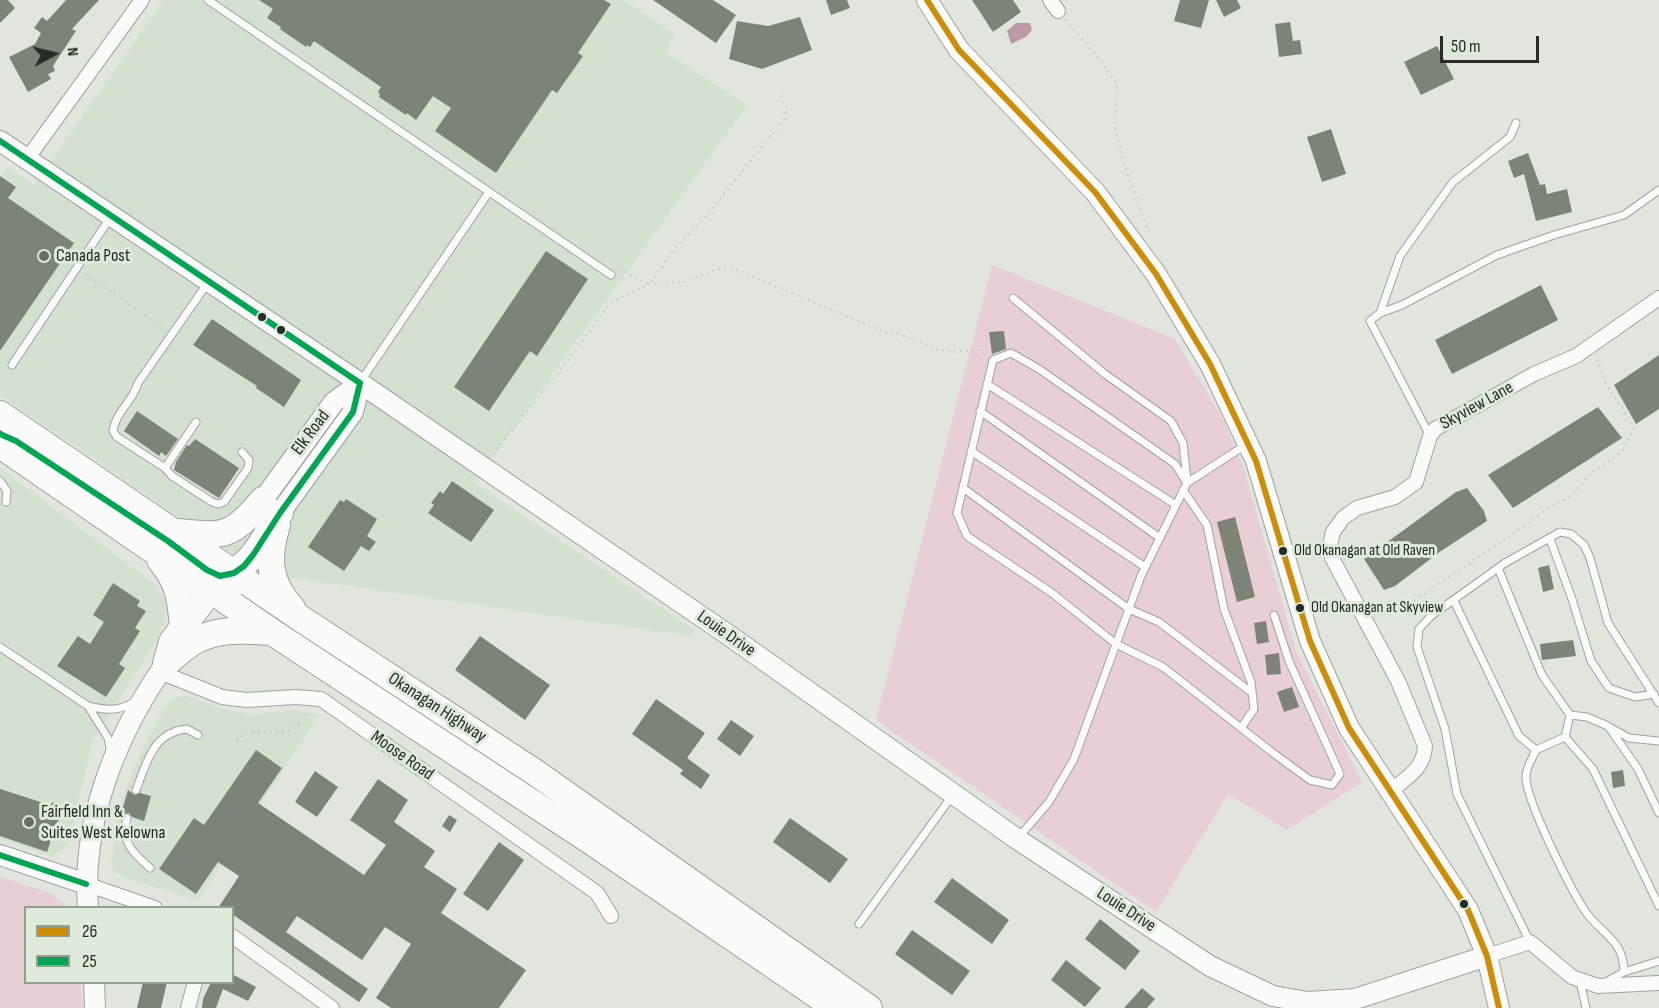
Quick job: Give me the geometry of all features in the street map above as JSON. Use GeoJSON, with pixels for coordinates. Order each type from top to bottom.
{"type":"FeatureCollection","features":[{"type":"Feature","properties":{"kind":"highway","name":"Okanagan Highway"},"geometry":{"type":"LineString","coordinates":[[0,414],[303,620],[536,773],[869,1008]]}},
{"type":"Feature","properties":{"kind":"highway"},"geometry":{"type":"LineString","coordinates":[[0,434],[26,447],[168,541],[207,570],[220,576],[234,573],[253,555],[271,506]]}},
{"type":"Feature","properties":{"kind":"highway","name":"Okanagan Highway"},"geometry":{"type":"LineString","coordinates":[[0,445],[272,632],[592,842],[836,1008]]}},
{"type":"Feature","properties":{"kind":"highway"},"geometry":{"type":"LineString","coordinates":[[175,532],[212,536],[234,530],[271,506]]}},
{"type":"Feature","properties":{"kind":"highway"},"geometry":{"type":"LineString","coordinates":[[271,506],[272,570],[276,587],[303,620]]}},
{"type":"Feature","properties":{"kind":"highway"},"geometry":{"type":"LineString","coordinates":[[154,552],[172,574],[178,588],[183,626]]}},
{"type":"Feature","properties":{"kind":"highway"},"geometry":{"type":"LineString","coordinates":[[163,668],[172,642],[212,591],[230,589],[238,592],[467,747],[536,773]]}},
{"type":"Feature","properties":{"kind":"highway"},"geometry":{"type":"LineString","coordinates":[[163,668],[193,642],[212,634],[242,630],[272,632]]}},
{"type":"Feature","properties":{"kind":"street"},"geometry":{"type":"LineString","coordinates":[[27,159],[142,0]]}},
{"type":"Feature","properties":{"kind":"street"},"geometry":{"type":"LineString","coordinates":[[927,0],[959,50],[1095,192],[1156,274],[1210,364],[1256,461],[1310,641],[1349,728],[1468,910],[1487,956],[1499,1008]]}},
{"type":"Feature","properties":{"kind":"street","name":"Louie Drive"},"geometry":{"type":"LineString","coordinates":[[0,141],[727,634],[1017,839],[1210,966],[1273,996],[1308,1002],[1355,999],[1487,956]]}},
{"type":"Feature","properties":{"kind":"street","name":"Skyview Lane"},"geometry":{"type":"LineString","coordinates":[[1391,791],[1420,768],[1425,758],[1425,746],[1398,681],[1332,558],[1330,545],[1333,532],[1343,518],[1357,508],[1395,497],[1416,482],[1430,436],[1435,429],[1534,374],[1576,356],[1659,298]]}},
{"type":"Feature","properties":{"kind":"street","name":"Elk Road"},"geometry":{"type":"LineString","coordinates":[[271,506],[353,412],[360,383]]}},
{"type":"Feature","properties":{"kind":"street"},"geometry":{"type":"LineString","coordinates":[[88,906],[86,884],[97,810],[112,762],[131,719],[163,668],[222,697],[247,700],[295,697],[321,699]]}},
{"type":"Feature","properties":{"kind":"street","name":"Moose Road"},"geometry":{"type":"LineString","coordinates":[[321,699],[597,893],[611,916]]}},
{"type":"Feature","properties":{"kind":"street"},"geometry":{"type":"LineString","coordinates":[[0,855],[149,906]]}},
{"type":"Feature","properties":{"kind":"street"},"geometry":{"type":"LineString","coordinates":[[234,937],[332,1008]]}},
{"type":"Feature","properties":{"kind":"street"},"geometry":{"type":"LineString","coordinates":[[1487,956],[1530,942],[1572,977],[1599,987],[1659,983]]}},
{"type":"Feature","properties":{"kind":"street"},"geometry":{"type":"LineString","coordinates":[[94,984],[95,1008]]}},
{"type":"Feature","properties":{"kind":"street"},"geometry":{"type":"LineString","coordinates":[[188,1008],[194,984]]}},
{"type":"Feature","properties":{"kind":"lane"},"geometry":{"type":"LineString","coordinates":[[208,0],[611,275]]}},
{"type":"Feature","properties":{"kind":"lane"},"geometry":{"type":"LineString","coordinates":[[1380,313],[1400,256],[1453,182],[1510,137],[1516,123]]}},
{"type":"Feature","properties":{"kind":"lane"},"geometry":{"type":"LineString","coordinates":[[1430,436],[1370,321],[1380,313],[1402,305],[1497,255],[1554,235],[1624,215],[1659,190]]}},
{"type":"Feature","properties":{"kind":"lane"},"geometry":{"type":"LineString","coordinates":[[360,383],[489,192]]}},
{"type":"Feature","properties":{"kind":"lane"},"geometry":{"type":"LineString","coordinates":[[12,365],[111,216]]}},
{"type":"Feature","properties":{"kind":"lane"},"geometry":{"type":"LineString","coordinates":[[208,282],[138,383],[135,392],[114,423],[112,431],[117,437],[165,468],[172,476],[218,504],[224,502],[248,468],[249,460],[242,452]]}},
{"type":"Feature","properties":{"kind":"lane"},"geometry":{"type":"LineString","coordinates":[[1012,298],[1105,374],[1171,421],[1183,443],[1187,483]]}},
{"type":"Feature","properties":{"kind":"lane"},"geometry":{"type":"LineString","coordinates":[[1187,483],[1175,464],[1039,369],[1011,353],[993,360],[957,513],[967,536],[1052,593],[1116,644],[1163,668],[1310,780],[1332,785],[1340,774],[1289,661],[1274,615]]}},
{"type":"Feature","properties":{"kind":"lane"},"geometry":{"type":"LineString","coordinates":[[987,384],[1176,505]]}},
{"type":"Feature","properties":{"kind":"lane"},"geometry":{"type":"LineString","coordinates":[[980,411],[1160,538]]}},
{"type":"Feature","properties":{"kind":"lane"},"geometry":{"type":"LineString","coordinates":[[165,468],[196,422]]}},
{"type":"Feature","properties":{"kind":"lane"},"geometry":{"type":"LineString","coordinates":[[1017,839],[1049,802],[1074,759],[1145,567],[1187,483],[1248,444]]}},
{"type":"Feature","properties":{"kind":"lane"},"geometry":{"type":"LineString","coordinates":[[971,451],[1145,567]]}},
{"type":"Feature","properties":{"kind":"lane"},"geometry":{"type":"LineString","coordinates":[[0,481],[7,491],[6,502]]}},
{"type":"Feature","properties":{"kind":"lane"},"geometry":{"type":"LineString","coordinates":[[963,488],[1129,609],[1159,622],[1252,693]]}},
{"type":"Feature","properties":{"kind":"lane"},"geometry":{"type":"LineString","coordinates":[[1183,490],[1207,525],[1224,609],[1251,682],[1254,709],[1241,728]]}},
{"type":"Feature","properties":{"kind":"lane"},"geometry":{"type":"LineString","coordinates":[[1530,942],[1457,794],[1445,729],[1417,647],[1419,629],[1431,616],[1498,568],[1560,532],[1571,534],[1584,544],[1590,558],[1608,623],[1659,704]]}},
{"type":"Feature","properties":{"kind":"lane"},"geometry":{"type":"LineString","coordinates":[[1550,539],[1572,598],[1591,661],[1609,688],[1635,697],[1654,694]]}},
{"type":"Feature","properties":{"kind":"lane"},"geometry":{"type":"LineString","coordinates":[[1498,568],[1542,675],[1570,715],[1587,717],[1629,738],[1659,741]]}},
{"type":"Feature","properties":{"kind":"lane"},"geometry":{"type":"LineString","coordinates":[[1454,601],[1519,736],[1536,750]]}},
{"type":"Feature","properties":{"kind":"lane"},"geometry":{"type":"LineString","coordinates":[[0,647],[88,706],[108,710],[125,708],[147,694]]}},
{"type":"Feature","properties":{"kind":"lane"},"geometry":{"type":"LineString","coordinates":[[88,706],[108,738],[112,762]]}},
{"type":"Feature","properties":{"kind":"lane"},"geometry":{"type":"LineString","coordinates":[[1570,715],[1564,737],[1536,750],[1526,776],[1535,811],[1562,869],[1587,914],[1616,945],[1624,958],[1624,972]]}},
{"type":"Feature","properties":{"kind":"lane"},"geometry":{"type":"LineString","coordinates":[[1608,726],[1638,769],[1659,813]]}},
{"type":"Feature","properties":{"kind":"lane"},"geometry":{"type":"LineString","coordinates":[[136,790],[149,755],[162,738],[170,732],[187,729],[198,735]]}},
{"type":"Feature","properties":{"kind":"lane"},"geometry":{"type":"LineString","coordinates":[[1564,737],[1593,769],[1659,906]]}},
{"type":"Feature","properties":{"kind":"lane"},"geometry":{"type":"LineString","coordinates":[[859,924],[954,794]]}},
{"type":"Feature","properties":{"kind":"lane"},"geometry":{"type":"LineString","coordinates":[[127,818],[125,839],[132,852],[150,868]]}},
{"type":"Feature","properties":{"kind":"lane"},"geometry":{"type":"LineString","coordinates":[[1599,987],[1624,972],[1659,961]]}},
{"type":"Feature","properties":{"kind":"lane"},"geometry":{"type":"LineString","coordinates":[[1581,981],[1586,1008]]}},
{"type":"Feature","properties":{"kind":"path"},"geometry":{"type":"LineString","coordinates":[[1054,5],[1118,84],[1115,126],[1124,164],[1152,243]]}},
{"type":"Feature","properties":{"kind":"path"},"geometry":{"type":"LineString","coordinates":[[482,467],[569,359],[610,303],[650,284],[673,251],[713,208],[784,119],[787,109],[781,95]]}},
{"type":"Feature","properties":{"kind":"path"},"geometry":{"type":"LineString","coordinates":[[76,268],[162,327]]}},
{"type":"Feature","properties":{"kind":"path"},"geometry":{"type":"LineString","coordinates":[[616,268],[635,279],[650,284],[685,282],[716,269],[737,270],[884,332],[902,335],[934,348],[952,352],[980,350],[993,360]]}},
{"type":"Feature","properties":{"kind":"path"},"geometry":{"type":"LineString","coordinates":[[1409,604],[1523,527],[1548,507],[1569,497],[1592,472],[1623,450],[1634,427],[1606,384],[1591,345]]}},
{"type":"Feature","properties":{"kind":"path"},"geometry":{"type":"LineString","coordinates":[[237,741],[248,733],[284,732],[299,725],[321,699]]}},
{"type":"Feature","properties":{"kind":"shaded area"},"geometry":{"type":"Polygon","coordinates":[[[164,0],[624,0],[674,34],[665,52],[747,105],[474,483],[694,630],[692,636],[260,573],[0,395],[0,179],[8,167],[34,185],[164,0]]]}},
{"type":"Feature","properties":{"kind":"shaded area"},"geometry":{"type":"Polygon","coordinates":[[[1016,23],[1030,23],[1032,30],[1026,37],[1011,44],[1007,31],[1016,23]]]}},
{"type":"Feature","properties":{"kind":"shaded area"},"geometry":{"type":"Polygon","coordinates":[[[992,265],[1175,339],[1225,423],[1243,466],[1296,651],[1362,782],[1287,830],[1228,794],[1156,912],[876,720],[992,265]]]}},
{"type":"Feature","properties":{"kind":"shaded area"},"geometry":{"type":"Polygon","coordinates":[[[0,468],[153,583],[163,596],[166,617],[154,645],[92,742],[68,846],[51,856],[0,839],[0,468]]]}},
{"type":"Feature","properties":{"kind":"shaded area"},"geometry":{"type":"Polygon","coordinates":[[[186,696],[219,708],[251,715],[295,710],[319,715],[197,900],[122,877],[111,864],[118,812],[134,768],[151,731],[169,702],[176,697],[186,696]]]}},
{"type":"Feature","properties":{"kind":"shaded area"},"geometry":{"type":"Polygon","coordinates":[[[0,877],[50,893],[67,906],[24,906],[24,984],[80,984],[84,1008],[0,1008],[0,877]]]}},
{"type":"Feature","properties":{"kind":"building"},"geometry":{"type":"Polygon","coordinates":[[[0,0],[8,0],[15,8],[0,23],[0,0]]]}},
{"type":"Feature","properties":{"kind":"building"},"geometry":{"type":"Polygon","coordinates":[[[66,0],[99,0],[72,29],[76,31],[53,66],[55,71],[48,74],[51,79],[28,92],[9,57],[35,44],[41,33],[34,28],[42,17],[47,21],[66,0]]]}},
{"type":"Feature","properties":{"kind":"building"},"geometry":{"type":"Polygon","coordinates":[[[259,0],[604,0],[611,4],[578,53],[583,56],[557,93],[552,90],[496,173],[435,131],[451,108],[433,96],[416,120],[407,113],[406,115],[379,97],[378,92],[381,87],[314,41],[310,47],[307,45],[306,47],[280,29],[281,27],[267,18],[273,9],[259,0]]]}},
{"type":"Feature","properties":{"kind":"building"},"geometry":{"type":"Polygon","coordinates":[[[653,0],[713,0],[736,15],[716,43],[653,0]]]}},
{"type":"Feature","properties":{"kind":"building"},"geometry":{"type":"Polygon","coordinates":[[[826,0],[847,0],[850,8],[831,15],[826,0]]]}},
{"type":"Feature","properties":{"kind":"building"},"geometry":{"type":"Polygon","coordinates":[[[972,0],[1013,0],[1021,12],[993,32],[972,0]]]}},
{"type":"Feature","properties":{"kind":"building"},"geometry":{"type":"Polygon","coordinates":[[[1180,0],[1209,0],[1201,28],[1174,21],[1180,0]]]}},
{"type":"Feature","properties":{"kind":"building"},"geometry":{"type":"Polygon","coordinates":[[[1216,0],[1237,0],[1241,8],[1224,17],[1216,0]]]}},
{"type":"Feature","properties":{"kind":"building"},"geometry":{"type":"Polygon","coordinates":[[[800,17],[812,50],[762,69],[729,59],[737,21],[768,26],[800,17]]]}},
{"type":"Feature","properties":{"kind":"building"},"geometry":{"type":"Polygon","coordinates":[[[1290,22],[1293,41],[1300,40],[1302,54],[1279,57],[1275,24],[1290,22]]]}},
{"type":"Feature","properties":{"kind":"building"},"geometry":{"type":"Polygon","coordinates":[[[1437,46],[1454,79],[1421,95],[1404,62],[1437,46]]]}},
{"type":"Feature","properties":{"kind":"building"},"geometry":{"type":"Polygon","coordinates":[[[1331,129],[1346,174],[1322,182],[1307,137],[1331,129]]]}},
{"type":"Feature","properties":{"kind":"building"},"geometry":{"type":"Polygon","coordinates":[[[1528,153],[1540,185],[1545,184],[1547,194],[1567,189],[1572,212],[1536,221],[1524,174],[1514,178],[1508,161],[1528,153]]]}},
{"type":"Feature","properties":{"kind":"building"},"geometry":{"type":"Polygon","coordinates":[[[0,176],[16,187],[8,198],[74,243],[0,351],[0,176]]]}},
{"type":"Feature","properties":{"kind":"building"},"geometry":{"type":"Polygon","coordinates":[[[546,251],[588,279],[537,356],[530,351],[489,411],[454,387],[546,251]]]}},
{"type":"Feature","properties":{"kind":"building"},"geometry":{"type":"Polygon","coordinates":[[[1541,285],[1558,320],[1452,374],[1435,340],[1541,285]]]}},
{"type":"Feature","properties":{"kind":"building"},"geometry":{"type":"Polygon","coordinates":[[[212,319],[301,380],[284,407],[256,388],[257,386],[193,345],[212,319]]]}},
{"type":"Feature","properties":{"kind":"building"},"geometry":{"type":"Polygon","coordinates":[[[1004,331],[1006,349],[992,354],[989,332],[1004,331]]]}},
{"type":"Feature","properties":{"kind":"building"},"geometry":{"type":"Polygon","coordinates":[[[1659,355],[1659,409],[1636,424],[1614,385],[1659,355]]]}},
{"type":"Feature","properties":{"kind":"building"},"geometry":{"type":"Polygon","coordinates":[[[1598,407],[1622,438],[1513,508],[1488,475],[1598,407]]]}},
{"type":"Feature","properties":{"kind":"building"},"geometry":{"type":"Polygon","coordinates":[[[137,411],[178,439],[166,456],[161,452],[159,456],[124,431],[137,411]]]}},
{"type":"Feature","properties":{"kind":"building"},"geometry":{"type":"Polygon","coordinates":[[[195,439],[239,468],[219,498],[174,470],[176,462],[187,445],[189,446],[195,439]]]}},
{"type":"Feature","properties":{"kind":"building"},"geometry":{"type":"Polygon","coordinates":[[[452,481],[494,510],[471,542],[428,513],[434,505],[431,503],[440,491],[443,494],[452,481]]]}},
{"type":"Feature","properties":{"kind":"building"},"geometry":{"type":"Polygon","coordinates":[[[1467,488],[1484,511],[1487,521],[1441,551],[1395,586],[1384,590],[1364,559],[1456,492],[1467,488]]]}},
{"type":"Feature","properties":{"kind":"building"},"geometry":{"type":"Polygon","coordinates":[[[346,499],[377,519],[367,536],[376,542],[369,551],[361,546],[344,571],[308,547],[340,500],[344,502],[346,499]]]}},
{"type":"Feature","properties":{"kind":"building"},"geometry":{"type":"Polygon","coordinates":[[[1235,517],[1255,597],[1237,602],[1217,522],[1235,517]]]}},
{"type":"Feature","properties":{"kind":"building"},"geometry":{"type":"Polygon","coordinates":[[[1549,565],[1554,589],[1543,592],[1538,568],[1549,565]]]}},
{"type":"Feature","properties":{"kind":"building"},"geometry":{"type":"Polygon","coordinates":[[[113,583],[140,601],[137,606],[146,611],[135,628],[140,631],[119,664],[125,668],[106,697],[57,666],[78,636],[90,644],[104,622],[93,615],[113,583]]]}},
{"type":"Feature","properties":{"kind":"building"},"geometry":{"type":"Polygon","coordinates":[[[1266,621],[1269,642],[1257,644],[1254,623],[1266,621]]]}},
{"type":"Feature","properties":{"kind":"building"},"geometry":{"type":"Polygon","coordinates":[[[480,636],[550,685],[525,720],[455,670],[480,636]]]}},
{"type":"Feature","properties":{"kind":"building"},"geometry":{"type":"Polygon","coordinates":[[[1573,640],[1576,656],[1542,660],[1540,644],[1573,640]]]}},
{"type":"Feature","properties":{"kind":"building"},"geometry":{"type":"Polygon","coordinates":[[[1279,653],[1281,674],[1267,675],[1265,655],[1279,653]]]}},
{"type":"Feature","properties":{"kind":"building"},"geometry":{"type":"Polygon","coordinates":[[[1292,687],[1299,707],[1284,712],[1277,692],[1292,687]]]}},
{"type":"Feature","properties":{"kind":"building"},"geometry":{"type":"Polygon","coordinates":[[[656,699],[705,733],[687,758],[710,775],[701,789],[680,774],[683,770],[632,734],[656,699]]]}},
{"type":"Feature","properties":{"kind":"building"},"geometry":{"type":"Polygon","coordinates":[[[731,720],[754,736],[740,756],[717,739],[731,720]]]}},
{"type":"Feature","properties":{"kind":"building"},"geometry":{"type":"Polygon","coordinates":[[[256,750],[282,768],[258,803],[364,875],[386,845],[350,820],[378,779],[408,800],[394,822],[435,851],[424,867],[457,889],[441,913],[526,970],[499,1008],[391,1008],[376,998],[411,944],[385,927],[362,960],[297,916],[286,932],[368,989],[359,1002],[234,915],[234,906],[219,906],[239,876],[218,862],[196,894],[159,869],[194,818],[204,825],[256,750]]]}},
{"type":"Feature","properties":{"kind":"building"},"geometry":{"type":"Polygon","coordinates":[[[1623,770],[1625,786],[1613,788],[1611,772],[1623,770]]]}},
{"type":"Feature","properties":{"kind":"building"},"geometry":{"type":"Polygon","coordinates":[[[315,771],[338,787],[317,817],[295,802],[315,771]]]}},
{"type":"Feature","properties":{"kind":"building","name":"Fairfield Inn & Suites West Kelowna"},"geometry":{"type":"Polygon","coordinates":[[[0,789],[50,805],[53,802],[64,816],[57,822],[47,852],[0,836],[0,789]]]}},
{"type":"Feature","properties":{"kind":"building"},"geometry":{"type":"Polygon","coordinates":[[[128,790],[135,795],[140,793],[151,796],[144,821],[132,817],[129,813],[121,814],[128,790]]]}},
{"type":"Feature","properties":{"kind":"building"},"geometry":{"type":"Polygon","coordinates":[[[449,815],[457,820],[450,832],[442,826],[449,815]]]}},
{"type":"Feature","properties":{"kind":"building"},"geometry":{"type":"Polygon","coordinates":[[[790,818],[848,859],[830,883],[773,842],[790,818]]]}},
{"type":"Feature","properties":{"kind":"building"},"geometry":{"type":"Polygon","coordinates":[[[499,842],[524,860],[488,911],[463,894],[499,842]]]}},
{"type":"Feature","properties":{"kind":"building"},"geometry":{"type":"Polygon","coordinates":[[[952,878],[1009,920],[992,944],[934,902],[952,878]]]}},
{"type":"Feature","properties":{"kind":"building"},"geometry":{"type":"Polygon","coordinates":[[[1100,919],[1140,951],[1125,970],[1085,939],[1100,919]]]}},
{"type":"Feature","properties":{"kind":"building"},"geometry":{"type":"Polygon","coordinates":[[[912,930],[970,971],[952,995],[895,954],[912,930]]]}},
{"type":"Feature","properties":{"kind":"building"},"geometry":{"type":"Polygon","coordinates":[[[1066,960],[1101,988],[1085,1007],[1051,980],[1066,960]]]}},
{"type":"Feature","properties":{"kind":"building"},"geometry":{"type":"Polygon","coordinates":[[[234,975],[256,987],[248,1001],[223,989],[216,1008],[202,1008],[203,999],[210,984],[234,984],[234,975]]]}},
{"type":"Feature","properties":{"kind":"building"},"geometry":{"type":"Polygon","coordinates":[[[143,984],[167,984],[161,1008],[137,1008],[143,984]]]}},
{"type":"Feature","properties":{"kind":"building"},"geometry":{"type":"Polygon","coordinates":[[[1142,988],[1155,999],[1147,1008],[1124,1008],[1142,988]]]}},
{"type":"Feature","properties":{"kind":"transit line","name":"26"},"geometry":{"type":"LineString","coordinates":[[927,0],[959,50],[1095,192],[1156,274],[1210,364],[1256,461],[1310,641],[1349,728],[1468,910],[1487,956],[1499,1008]]}},
{"type":"Feature","properties":{"kind":"transit line","name":"25"},"geometry":{"type":"LineString","coordinates":[[0,141],[360,383]]}},
{"type":"Feature","properties":{"kind":"transit line","name":"25"},"geometry":{"type":"LineString","coordinates":[[0,434],[16,441],[168,541],[207,570],[220,576],[234,573],[253,555],[280,513],[353,412],[360,383]]}},
{"type":"Feature","properties":{"kind":"transit line","name":"25"},"geometry":{"type":"LineString","coordinates":[[0,855],[86,884]]}},
{"type":"Feature","properties":{"kind":"place","name":"Canada Post"},"geometry":{"type":"Point","coordinates":[44,256]}},
{"type":"Feature","properties":{"kind":"place","name":"Old Okanagan at Old Raven"},"geometry":{"type":"Point","coordinates":[1283,551]}},
{"type":"Feature","properties":{"kind":"place","name":"Old Okanagan at Skyview"},"geometry":{"type":"Point","coordinates":[1300,608]}},
{"type":"Feature","properties":{"kind":"place","name":"Fairfield Inn & Suites West Kelowna"},"geometry":{"type":"Point","coordinates":[29,822]}}]}
